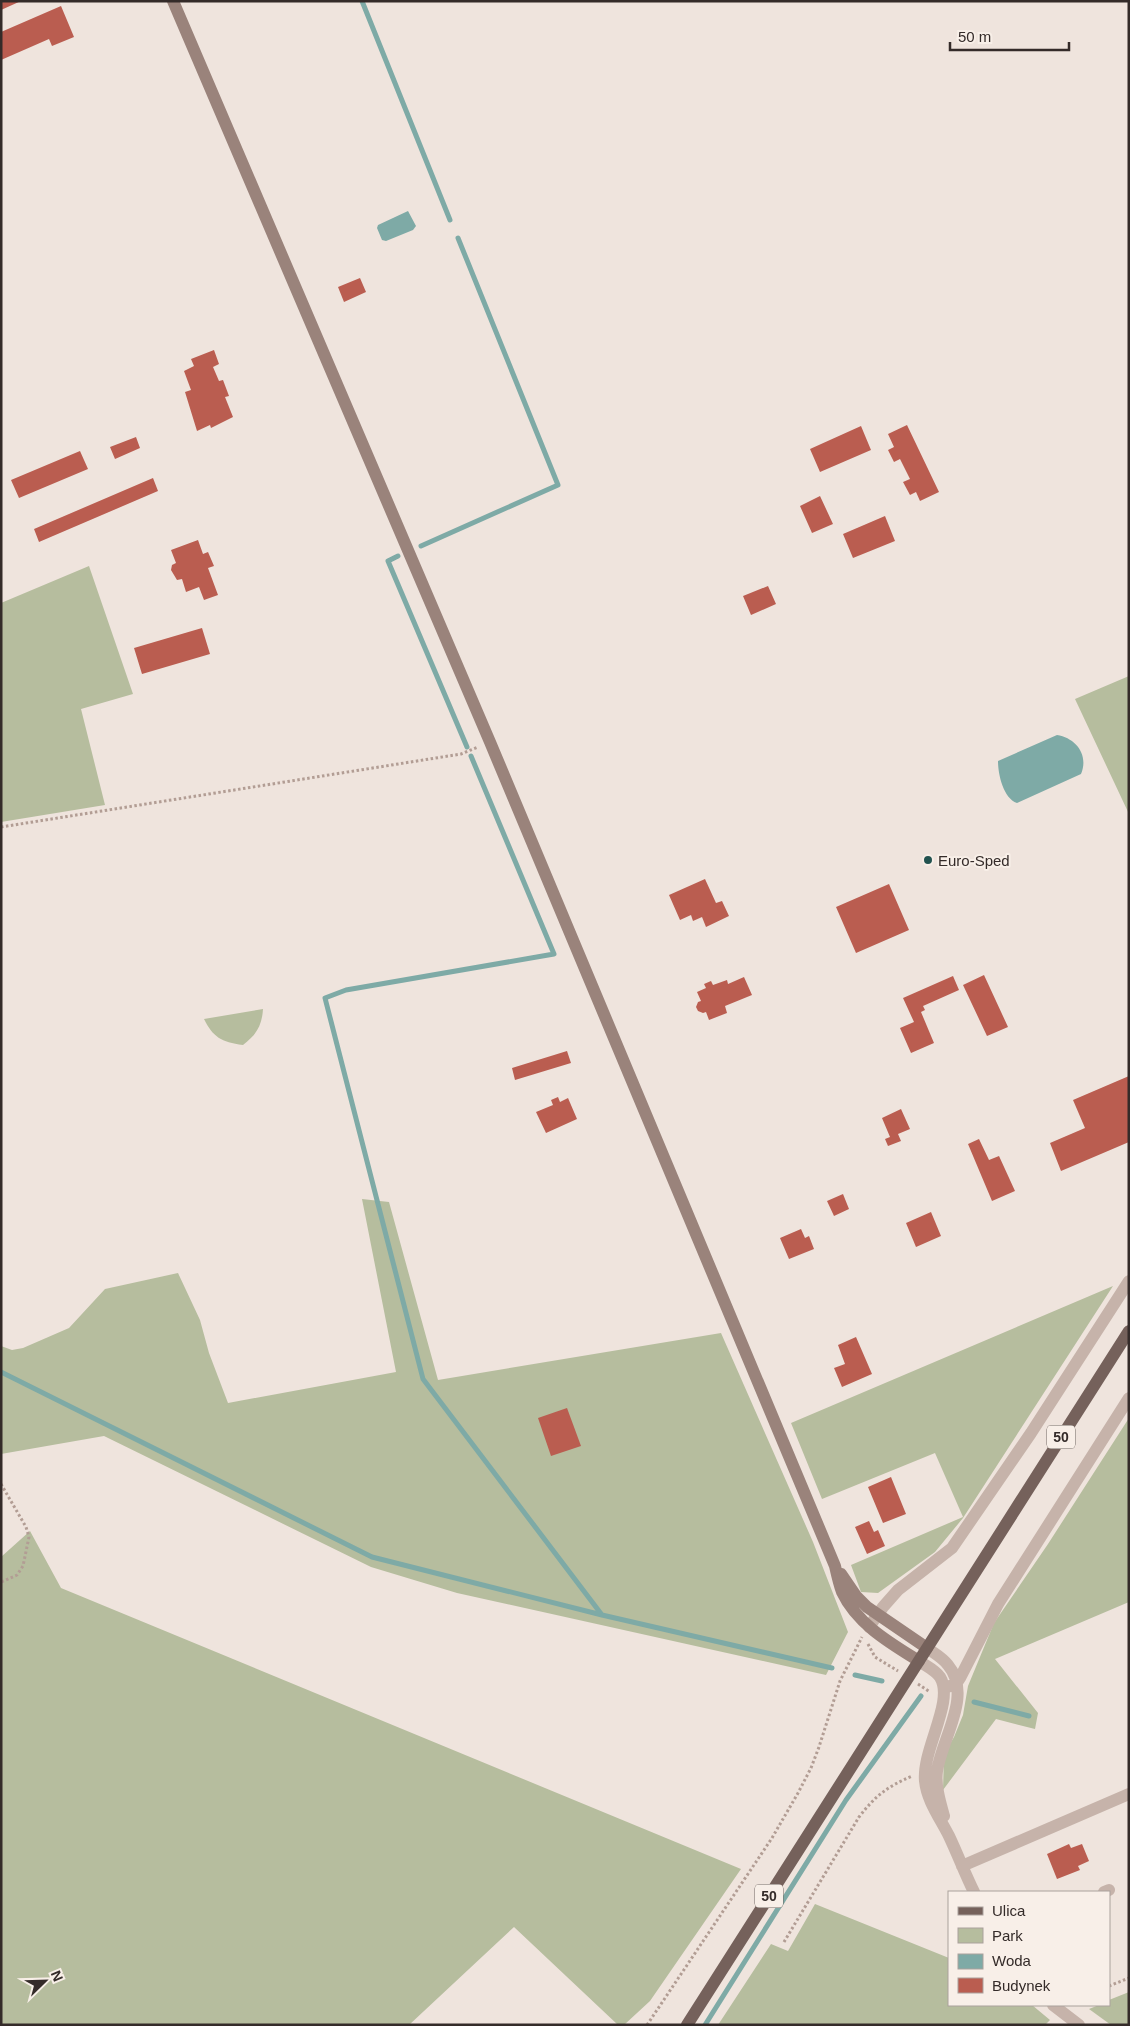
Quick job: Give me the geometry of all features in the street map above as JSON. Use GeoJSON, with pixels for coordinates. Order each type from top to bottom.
{"type":"FeatureCollection","features":[{"type":"Feature","properties":{"kind":"main road","name":"50"},"geometry":{"type":"LineString","coordinates":[[686,2025],[1129,1331]]}},
{"type":"Feature","properties":{"kind":"street"},"geometry":{"type":"LineString","coordinates":[[173,1],[490,742],[835,1566],[844,1596],[858,1615],[866,1631],[919,1661],[937,1674],[944,1688],[944,1701],[928,1751],[925,1771],[928,1794],[974,1891]]}},
{"type":"Feature","properties":{"kind":"street"},"geometry":{"type":"LineString","coordinates":[[866,1631],[898,1590],[952,1548],[1031,1433],[1129,1282]]}},
{"type":"Feature","properties":{"kind":"street"},"geometry":{"type":"LineString","coordinates":[[944,1688],[956,1684],[998,1604],[1129,1398]]}},
{"type":"Feature","properties":{"kind":"street"},"geometry":{"type":"LineString","coordinates":[[835,1566],[856,1596],[877,1615],[947,1663],[956,1684],[958,1694],[957,1705],[940,1754],[937,1773],[941,1806],[950,1838]]}},
{"type":"Feature","properties":{"kind":"street"},"geometry":{"type":"LineString","coordinates":[[962,1866],[1129,1794]]}},
{"type":"Feature","properties":{"kind":"street"},"geometry":{"type":"LineString","coordinates":[[1054,2006],[1079,2025]]}},
{"type":"Feature","properties":{"kind":"path"},"geometry":{"type":"LineString","coordinates":[[1,827],[461,754],[490,742]]}},
{"type":"Feature","properties":{"kind":"path"},"geometry":{"type":"LineString","coordinates":[[1,1484],[26,1527],[29,1537],[23,1566],[17,1575],[1,1582]]}},
{"type":"Feature","properties":{"kind":"path"},"geometry":{"type":"LineString","coordinates":[[866,1631],[875,1657],[898,1671]]}},
{"type":"Feature","properties":{"kind":"path"},"geometry":{"type":"LineString","coordinates":[[647,2025],[772,1838],[798,1793],[816,1754],[840,1681],[866,1631]]}},
{"type":"Feature","properties":{"kind":"path"},"geometry":{"type":"LineString","coordinates":[[784,1942],[859,1817],[869,1804],[888,1787],[925,1771]]}},
{"type":"Feature","properties":{"kind":"path"},"geometry":{"type":"LineString","coordinates":[[1110,1986],[1129,1978]]}},
{"type":"Feature","properties":{"kind":"green space"},"geometry":{"type":"Polygon","coordinates":[[[89,566],[133,694],[81,709],[105,805],[1,822],[1,603],[89,566]]]}},
{"type":"Feature","properties":{"kind":"green space"},"geometry":{"type":"Polygon","coordinates":[[[1129,676],[1129,814],[1075,699],[1129,676]]]}},
{"type":"Feature","properties":{"kind":"green space"},"geometry":{"type":"Polygon","coordinates":[[[263,1009],[258,1030],[243,1045],[219,1038],[204,1019],[263,1009]]]}},
{"type":"Feature","properties":{"kind":"green space"},"geometry":{"type":"Polygon","coordinates":[[[362,1199],[389,1202],[438,1380],[721,1333],[813,1542],[848,1632],[826,1675],[457,1593],[371,1567],[104,1436],[1,1454],[1,1346],[12,1350],[23,1348],[69,1328],[105,1289],[178,1273],[200,1320],[209,1353],[228,1403],[396,1372],[362,1199]]]}},
{"type":"Feature","properties":{"kind":"green space"},"geometry":{"type":"Polygon","coordinates":[[[1113,1286],[963,1518],[935,1552],[878,1593],[861,1592],[851,1565],[963,1517],[935,1453],[822,1499],[791,1423],[1113,1286]]]}},
{"type":"Feature","properties":{"kind":"green space"},"geometry":{"type":"Polygon","coordinates":[[[1129,1418],[1129,1602],[995,1659],[1038,1713],[1035,1729],[996,1719],[943,1790],[944,1754],[954,1737],[963,1715],[968,1686],[994,1623],[1048,1544],[1129,1418]]]}},
{"type":"Feature","properties":{"kind":"green space"},"geometry":{"type":"Polygon","coordinates":[[[30,1531],[61,1588],[741,1869],[650,2001],[624,2025],[618,2025],[514,1927],[409,2025],[1,2025],[1,1557],[30,1531]]]}},
{"type":"Feature","properties":{"kind":"green space"},"geometry":{"type":"Polygon","coordinates":[[[815,1904],[948,1958],[948,2006],[1033,2006],[1050,2020],[1045,2025],[718,2025],[771,1944],[788,1951],[815,1904]]]}},
{"type":"Feature","properties":{"kind":"green space"},"geometry":{"type":"Polygon","coordinates":[[[1129,1992],[1129,2025],[1111,2025],[1089,2009],[1096,2006],[1110,2006],[1110,2000],[1129,1992]]]}},
{"type":"Feature","properties":{"kind":"water"},"geometry":{"type":"Polygon","coordinates":[[[408,211],[416,226],[413,230],[386,241],[382,240],[377,228],[378,225],[408,211]]]}},
{"type":"Feature","properties":{"kind":"water"},"geometry":{"type":"Polygon","coordinates":[[[1057,735],[1070,740],[1079,748],[1083,760],[1081,774],[1017,803],[1012,800],[1002,785],[998,761],[1057,735]]]}},
{"type":"Feature","properties":{"kind":"building"},"geometry":{"type":"Polygon","coordinates":[[[1,1],[21,1],[1,10],[1,1]]]}},
{"type":"Feature","properties":{"kind":"building"},"geometry":{"type":"Polygon","coordinates":[[[61,6],[74,37],[52,46],[49,39],[1,60],[1,32],[61,6]]]}},
{"type":"Feature","properties":{"kind":"building"},"geometry":{"type":"Polygon","coordinates":[[[360,278],[366,292],[344,302],[338,287],[360,278]]]}},
{"type":"Feature","properties":{"kind":"building"},"geometry":{"type":"Polygon","coordinates":[[[214,350],[219,364],[213,367],[219,381],[223,380],[229,396],[225,397],[233,417],[211,428],[210,425],[197,431],[185,392],[191,390],[184,371],[194,366],[191,359],[214,350]]]}},
{"type":"Feature","properties":{"kind":"building"},"geometry":{"type":"Polygon","coordinates":[[[907,425],[939,492],[920,501],[916,492],[910,495],[903,482],[910,479],[900,459],[894,462],[888,450],[894,447],[888,434],[907,425]]]}},
{"type":"Feature","properties":{"kind":"building"},"geometry":{"type":"Polygon","coordinates":[[[861,426],[871,450],[820,472],[810,449],[861,426]]]}},
{"type":"Feature","properties":{"kind":"building"},"geometry":{"type":"Polygon","coordinates":[[[136,437],[140,448],[115,459],[110,447],[136,437]]]}},
{"type":"Feature","properties":{"kind":"building"},"geometry":{"type":"Polygon","coordinates":[[[80,451],[88,469],[19,498],[11,480],[80,451]]]}},
{"type":"Feature","properties":{"kind":"building"},"geometry":{"type":"Polygon","coordinates":[[[153,478],[158,491],[39,542],[34,529],[153,478]]]}},
{"type":"Feature","properties":{"kind":"building"},"geometry":{"type":"Polygon","coordinates":[[[820,496],[833,524],[812,533],[800,506],[820,496]]]}},
{"type":"Feature","properties":{"kind":"building"},"geometry":{"type":"Polygon","coordinates":[[[885,516],[895,541],[853,558],[843,534],[885,516]]]}},
{"type":"Feature","properties":{"kind":"building"},"geometry":{"type":"Polygon","coordinates":[[[198,540],[203,554],[208,552],[214,566],[208,568],[218,595],[204,600],[199,587],[186,592],[182,579],[177,580],[171,570],[172,565],[176,563],[171,550],[198,540]]]}},
{"type":"Feature","properties":{"kind":"building"},"geometry":{"type":"Polygon","coordinates":[[[768,586],[776,604],[751,615],[743,596],[768,586]]]}},
{"type":"Feature","properties":{"kind":"building"},"geometry":{"type":"Polygon","coordinates":[[[202,628],[210,654],[142,674],[134,648],[202,628]]]}},
{"type":"Feature","properties":{"kind":"building"},"geometry":{"type":"Polygon","coordinates":[[[705,879],[716,903],[722,901],[729,916],[706,927],[702,917],[693,921],[691,915],[680,920],[669,895],[705,879]]]}},
{"type":"Feature","properties":{"kind":"building"},"geometry":{"type":"Polygon","coordinates":[[[889,884],[909,930],[856,953],[836,907],[889,884]]]}},
{"type":"Feature","properties":{"kind":"building"},"geometry":{"type":"Polygon","coordinates":[[[984,975],[1008,1027],[987,1036],[963,985],[984,975]]]}},
{"type":"Feature","properties":{"kind":"building"},"geometry":{"type":"Polygon","coordinates":[[[953,976],[959,990],[923,1006],[925,1010],[921,1012],[934,1043],[911,1053],[900,1028],[914,1022],[903,998],[953,976]]]}},
{"type":"Feature","properties":{"kind":"building"},"geometry":{"type":"Polygon","coordinates":[[[744,977],[752,995],[725,1006],[727,1013],[709,1020],[706,1012],[698,1011],[696,1007],[698,1002],[701,1001],[697,992],[706,988],[704,984],[711,981],[713,985],[727,980],[728,984],[744,977]]]}},
{"type":"Feature","properties":{"kind":"building"},"geometry":{"type":"Polygon","coordinates":[[[567,1051],[571,1063],[515,1080],[512,1068],[567,1051]]]}},
{"type":"Feature","properties":{"kind":"building"},"geometry":{"type":"Polygon","coordinates":[[[1129,1076],[1129,1142],[1061,1171],[1050,1143],[1085,1128],[1073,1100],[1129,1076]]]}},
{"type":"Feature","properties":{"kind":"building"},"geometry":{"type":"Polygon","coordinates":[[[558,1097],[560,1102],[568,1098],[577,1119],[546,1133],[536,1112],[553,1105],[551,1100],[558,1097]]]}},
{"type":"Feature","properties":{"kind":"building"},"geometry":{"type":"Polygon","coordinates":[[[901,1109],[910,1129],[898,1134],[901,1141],[888,1146],[885,1139],[890,1137],[882,1118],[901,1109]]]}},
{"type":"Feature","properties":{"kind":"building"},"geometry":{"type":"Polygon","coordinates":[[[979,1139],[989,1160],[999,1156],[1015,1191],[992,1201],[968,1144],[979,1139]]]}},
{"type":"Feature","properties":{"kind":"building"},"geometry":{"type":"Polygon","coordinates":[[[843,1194],[849,1209],[834,1216],[827,1201],[843,1194]]]}},
{"type":"Feature","properties":{"kind":"building"},"geometry":{"type":"Polygon","coordinates":[[[931,1212],[941,1236],[916,1247],[906,1223],[931,1212]]]}},
{"type":"Feature","properties":{"kind":"building"},"geometry":{"type":"Polygon","coordinates":[[[801,1229],[805,1238],[809,1236],[814,1249],[789,1259],[780,1238],[801,1229]]]}},
{"type":"Feature","properties":{"kind":"building"},"geometry":{"type":"Polygon","coordinates":[[[856,1337],[872,1374],[842,1387],[834,1368],[845,1364],[838,1345],[856,1337]]]}},
{"type":"Feature","properties":{"kind":"building"},"geometry":{"type":"Polygon","coordinates":[[[567,1408],[581,1446],[551,1456],[538,1418],[567,1408]]]}},
{"type":"Feature","properties":{"kind":"building"},"geometry":{"type":"Polygon","coordinates":[[[891,1477],[906,1514],[883,1523],[868,1487],[891,1477]]]}},
{"type":"Feature","properties":{"kind":"building"},"geometry":{"type":"Polygon","coordinates":[[[869,1521],[874,1532],[878,1530],[885,1546],[867,1554],[855,1527],[869,1521]]]}},
{"type":"Feature","properties":{"kind":"building"},"geometry":{"type":"Polygon","coordinates":[[[1069,1844],[1071,1848],[1082,1844],[1089,1861],[1078,1866],[1080,1870],[1057,1879],[1047,1854],[1069,1844]]]}},
{"type":"Feature","properties":{"kind":"waterway"},"geometry":{"type":"LineString","coordinates":[[362,1],[450,220]]}},
{"type":"Feature","properties":{"kind":"waterway"},"geometry":{"type":"LineString","coordinates":[[421,546],[558,485],[458,238]]}},
{"type":"Feature","properties":{"kind":"waterway"},"geometry":{"type":"LineString","coordinates":[[398,556],[388,561],[467,747]]}},
{"type":"Feature","properties":{"kind":"waterway"},"geometry":{"type":"LineString","coordinates":[[471,756],[554,954],[346,990],[325,998],[423,1379],[602,1615],[832,1668]]}},
{"type":"Feature","properties":{"kind":"waterway"},"geometry":{"type":"LineString","coordinates":[[1,1372],[372,1557],[602,1615]]}},
{"type":"Feature","properties":{"kind":"waterway"},"geometry":{"type":"LineString","coordinates":[[855,1675],[882,1681]]}},
{"type":"Feature","properties":{"kind":"waterway"},"geometry":{"type":"LineString","coordinates":[[705,2025],[846,1800],[921,1696]]}},
{"type":"Feature","properties":{"kind":"waterway"},"geometry":{"type":"LineString","coordinates":[[974,1702],[1029,1716]]}},
{"type":"Feature","properties":{"kind":"place","name":"Euro-Sped"},"geometry":{"type":"Point","coordinates":[928,860]}}]}
